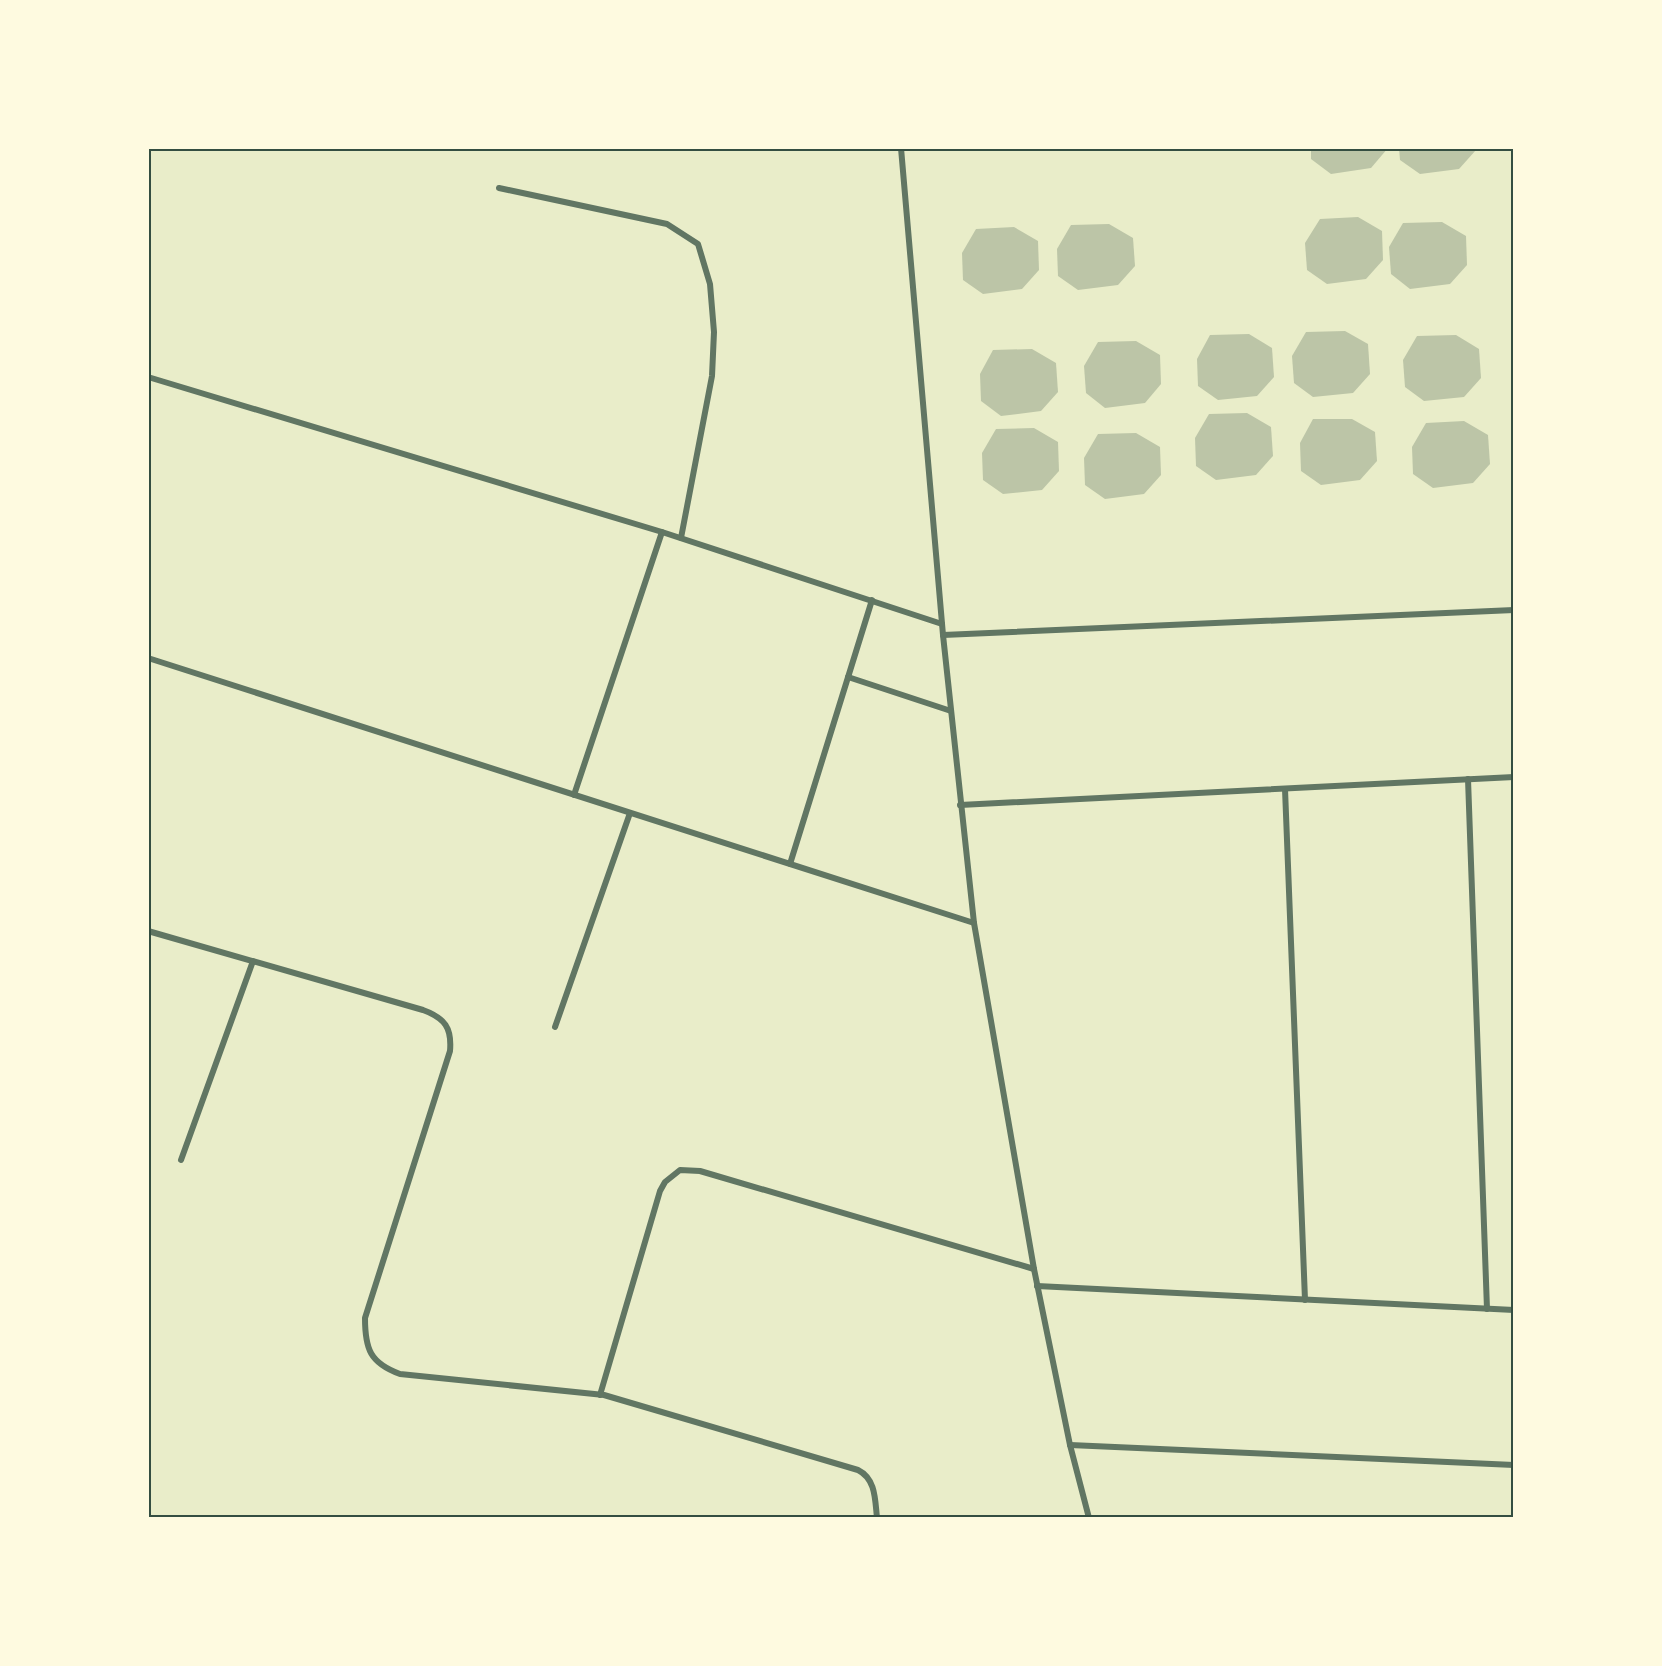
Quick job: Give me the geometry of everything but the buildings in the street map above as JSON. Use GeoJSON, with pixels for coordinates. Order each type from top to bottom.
{"type":"FeatureCollection","features":[{"type":"Feature","properties":{"kind":"street"},"geometry":{"type":"LineString","coordinates":[[901,148],[943,635],[974,924],[1037,1286],[1070,1444],[1089,1518]]}},
{"type":"Feature","properties":{"kind":"street"},"geometry":{"type":"LineString","coordinates":[[499,188],[667,224],[698,244],[710,284],[714,332],[712,376],[681,538]]}},
{"type":"Feature","properties":{"kind":"street"},"geometry":{"type":"LineString","coordinates":[[148,377],[662,532],[942,624]]}},
{"type":"Feature","properties":{"kind":"street"},"geometry":{"type":"LineString","coordinates":[[574,795],[662,532]]}},
{"type":"Feature","properties":{"kind":"street"},"geometry":{"type":"LineString","coordinates":[[790,864],[872,600]]}},
{"type":"Feature","properties":{"kind":"street"},"geometry":{"type":"LineString","coordinates":[[943,635],[1514,610]]}},
{"type":"Feature","properties":{"kind":"street"},"geometry":{"type":"LineString","coordinates":[[148,658],[974,924]]}},
{"type":"Feature","properties":{"kind":"street"},"geometry":{"type":"LineString","coordinates":[[848,677],[951,711]]}},
{"type":"Feature","properties":{"kind":"street"},"geometry":{"type":"LineString","coordinates":[[960,805],[1514,777]]}},
{"type":"Feature","properties":{"kind":"street"},"geometry":{"type":"LineString","coordinates":[[1468,779],[1487,1309]]}},
{"type":"Feature","properties":{"kind":"street"},"geometry":{"type":"LineString","coordinates":[[1285,789],[1305,1300]]}},
{"type":"Feature","properties":{"kind":"street"},"geometry":{"type":"LineString","coordinates":[[555,1027],[630,813]]}},
{"type":"Feature","properties":{"kind":"street"},"geometry":{"type":"LineString","coordinates":[[148,932],[436,1015],[446,1024],[451,1038],[450,1051],[365,1318],[365,1336],[375,1360],[400,1374],[600,1395],[858,1470],[866,1474],[870,1480],[877,1518]]}},
{"type":"Feature","properties":{"kind":"street"},"geometry":{"type":"LineString","coordinates":[[181,1160],[253,961]]}},
{"type":"Feature","properties":{"kind":"street"},"geometry":{"type":"LineString","coordinates":[[600,1395],[660,1191],[665,1182],[680,1170],[700,1171],[1034,1269]]}},
{"type":"Feature","properties":{"kind":"street"},"geometry":{"type":"LineString","coordinates":[[1037,1286],[1514,1310]]}},
{"type":"Feature","properties":{"kind":"street"},"geometry":{"type":"LineString","coordinates":[[1070,1444],[1514,1465]]}}]}
